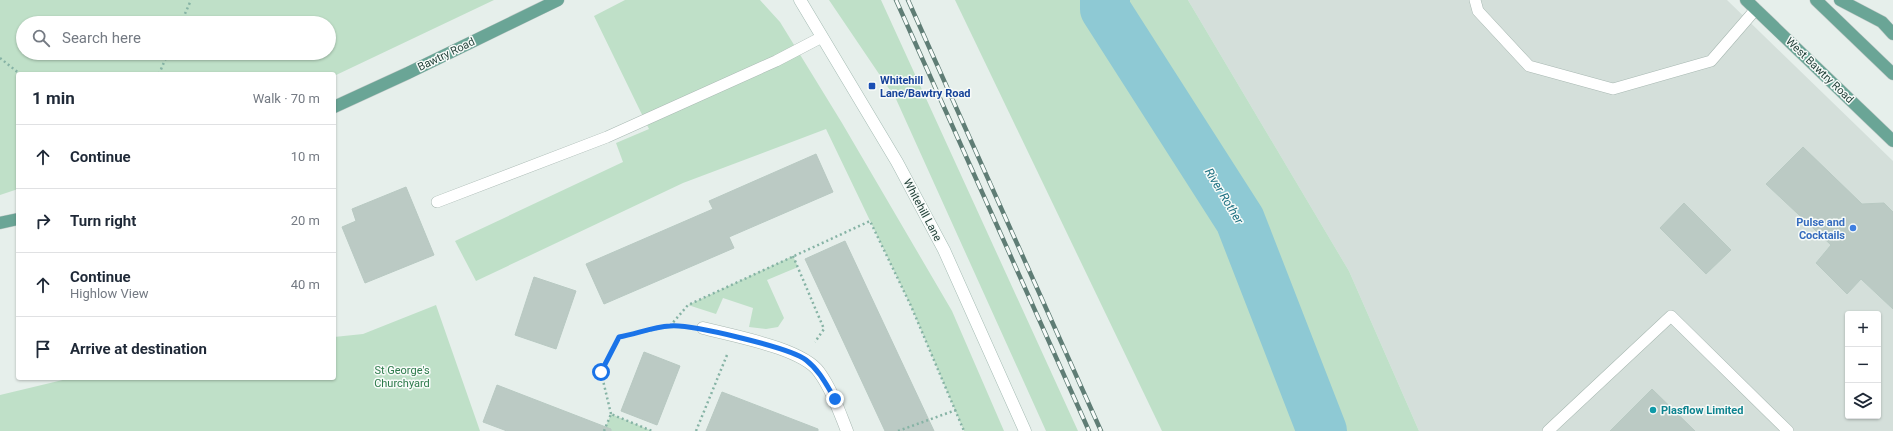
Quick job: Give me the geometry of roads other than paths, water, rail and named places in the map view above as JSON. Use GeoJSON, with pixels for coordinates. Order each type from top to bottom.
{"type":"FeatureCollection","features":[{"type":"Feature","properties":{"kind":"main road","name":"Bawtry Road"},"geometry":{"type":"LineString","coordinates":[[336,106],[558,0]]}},
{"type":"Feature","properties":{"kind":"main road","name":"Whitehill Lane"},"geometry":{"type":"LineString","coordinates":[[800,0],[897,162],[944,250],[1025,431]]}},
{"type":"Feature","properties":{"kind":"main road","name":"West Bawtry Road"},"geometry":{"type":"LineString","coordinates":[[1746,0],[1893,141]]}},
{"type":"Feature","properties":{"kind":"main road"},"geometry":{"type":"LineString","coordinates":[[1816,0],[1893,74]]}},
{"type":"Feature","properties":{"kind":"main road"},"geometry":{"type":"LineString","coordinates":[[1840,0],[1882,22],[1893,34]]}},
{"type":"Feature","properties":{"kind":"main road"},"geometry":{"type":"LineString","coordinates":[[0,223],[16,219]]}},
{"type":"Feature","properties":{"kind":"main road"},"geometry":{"type":"LineString","coordinates":[[703,328],[786,351],[805,358],[819,371],[835,399],[847,431]]}},
{"type":"Feature","properties":{"kind":"lane"},"geometry":{"type":"LineString","coordinates":[[1475,0],[1478,11],[1530,66],[1613,88],[1711,61],[1756,9]]}},
{"type":"Feature","properties":{"kind":"lane"},"geometry":{"type":"LineString","coordinates":[[437,202],[607,136],[776,61],[822,37]]}},
{"type":"Feature","properties":{"kind":"lane"},"geometry":{"type":"LineString","coordinates":[[1548,431],[1671,316],[1788,431]]}},
{"type":"Feature","properties":{"kind":"waterway","name":"River Rother"},"geometry":{"type":"LineString","coordinates":[[1105,0],[1105,9],[1240,220],[1322,431]]}},
{"type":"Feature","properties":{"kind":"railway"},"geometry":{"type":"LineString","coordinates":[[896,0],[1089,431]]}},
{"type":"Feature","properties":{"kind":"railway"},"geometry":{"type":"LineString","coordinates":[[908,0],[1101,431]]}},
{"type":"Feature","properties":{"kind":"place","name":"Whitehill Lane/Bawtry Road"},"geometry":{"type":"Point","coordinates":[872,86]}},
{"type":"Feature","properties":{"kind":"place","name":"Pulse and Cocktails"},"geometry":{"type":"Point","coordinates":[1853,228]}},
{"type":"Feature","properties":{"kind":"place","name":"Plasflow Limited"},"geometry":{"type":"Point","coordinates":[1653,410]}},
{"type":"Feature","properties":{"kind":"park label","name":"St George's Churchyard"},"geometry":{"type":"Point","coordinates":[402,376]}}]}
